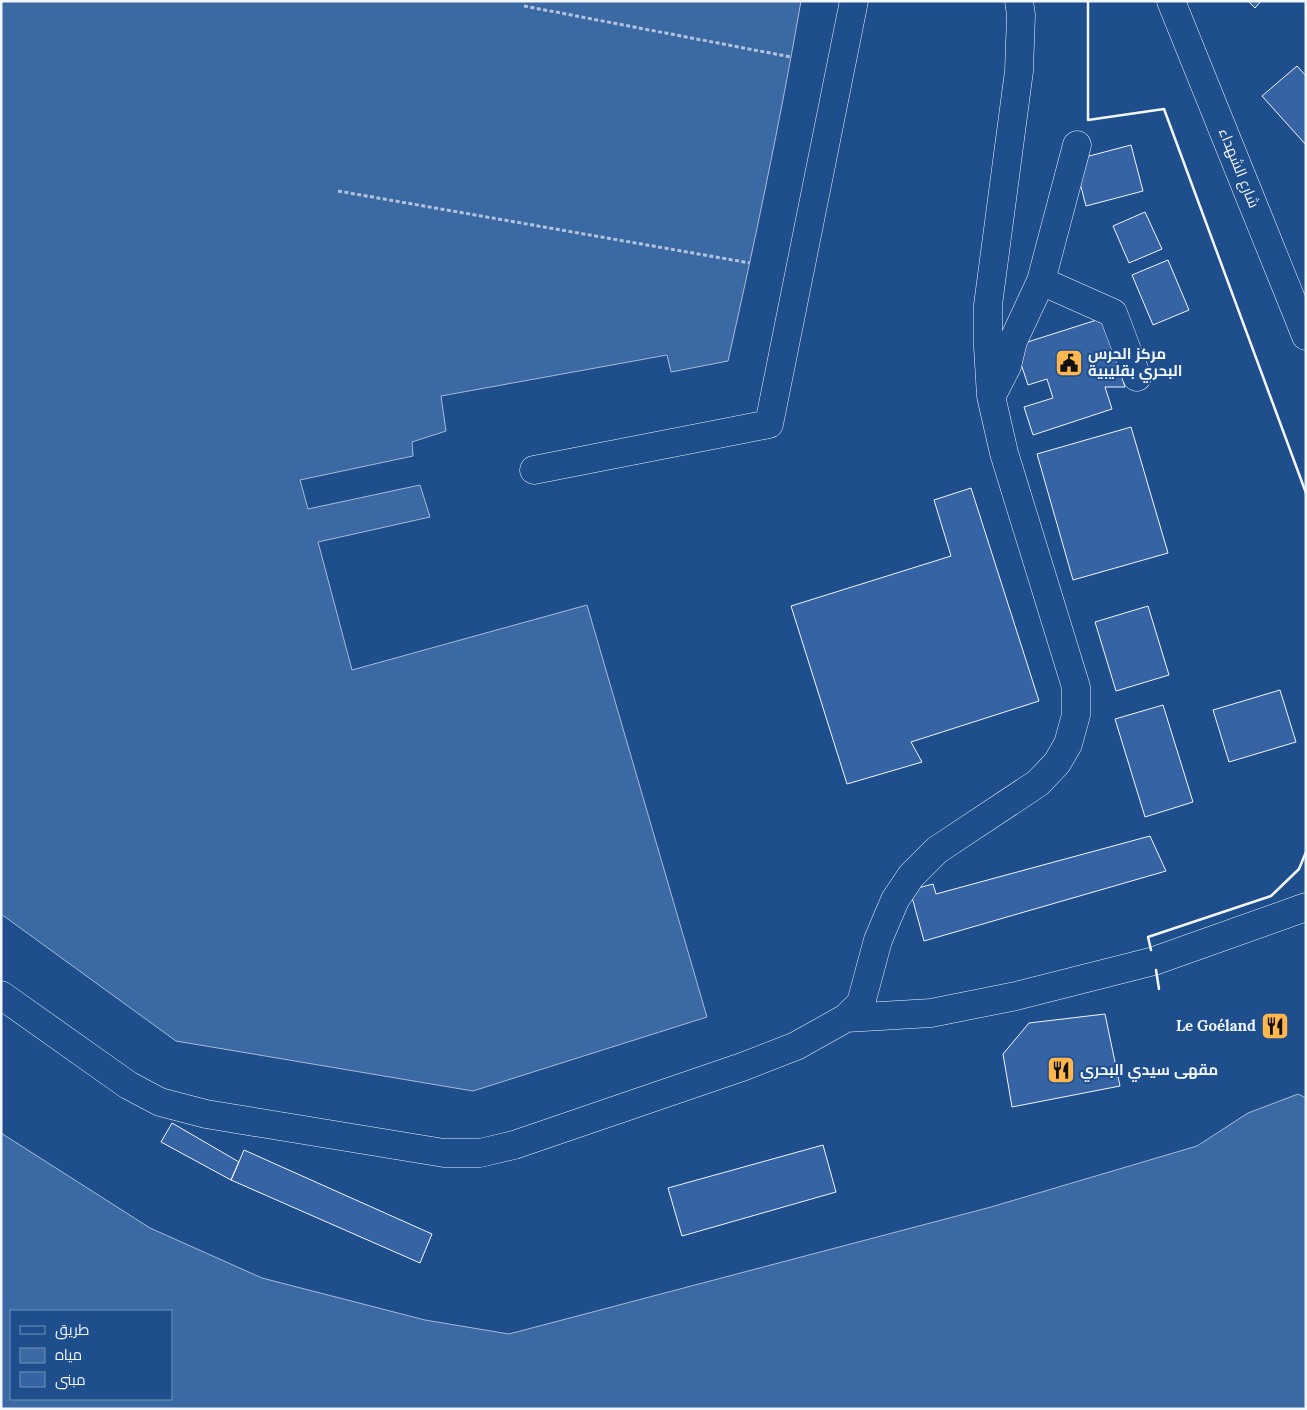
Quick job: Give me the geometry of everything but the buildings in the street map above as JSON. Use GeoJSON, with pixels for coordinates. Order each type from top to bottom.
{"type":"FeatureCollection","features":[{"type":"Feature","properties":{"kind":"street"},"geometry":{"type":"LineString","coordinates":[[534,470],[769,424],[854,1]]}},
{"type":"Feature","properties":{"kind":"street"},"geometry":{"type":"LineString","coordinates":[[1,995],[128,1085],[160,1102],[206,1114],[444,1153],[480,1153],[532,1138],[796,1046],[846,1018],[861,1003],[878,940],[895,900],[911,876],[937,850],[1038,783],[1057,763],[1068,744],[1076,715],[1076,687],[1004,453],[991,396],[988,305],[1019,71],[1021,15],[1019,1]]}},
{"type":"Feature","properties":{"kind":"street","name":"شارع الشهداء"},"geometry":{"type":"LineString","coordinates":[[1171,1],[1306,336]]}},
{"type":"Feature","properties":{"kind":"street"},"geometry":{"type":"LineString","coordinates":[[991,396],[1007,366],[1013,341],[1041,281],[1077,145]]}},
{"type":"Feature","properties":{"kind":"street"},"geometry":{"type":"LineString","coordinates":[[1041,281],[1113,313],[1136,377]]}},
{"type":"Feature","properties":{"kind":"street"},"geometry":{"type":"LineString","coordinates":[[846,1018],[931,1013],[1016,996],[1154,961],[1306,907]]}},
{"type":"Feature","properties":{"kind":"path"},"geometry":{"type":"LineString","coordinates":[[524,6],[791,58]]}},
{"type":"Feature","properties":{"kind":"path"},"geometry":{"type":"LineString","coordinates":[[338,191],[750,263]]}},
{"type":"Feature","properties":{"kind":"water"},"geometry":{"type":"Polygon","coordinates":[[[1,1],[801,1],[767,181],[728,361],[671,372],[667,355],[441,396],[446,431],[412,442],[413,456],[300,480],[308,509],[420,485],[430,517],[318,542],[352,670],[587,605],[707,1017],[473,1091],[176,1041],[1,914],[1,1]]]}},
{"type":"Feature","properties":{"kind":"water"},"geometry":{"type":"Polygon","coordinates":[[[1298,1094],[1306,1098],[1306,1409],[1,1409],[1,1133],[150,1228],[262,1278],[425,1320],[509,1334],[991,1207],[1197,1146],[1248,1113],[1298,1094]]]}},
{"type":"Feature","properties":{"kind":"wall"},"geometry":{"type":"LineString","coordinates":[[1088,1],[1088,120],[1164,109],[1306,493]]}},
{"type":"Feature","properties":{"kind":"wall"},"geometry":{"type":"LineString","coordinates":[[1151,950],[1148,937],[1271,896],[1299,869],[1306,852]]}},
{"type":"Feature","properties":{"kind":"wall"},"geometry":{"type":"LineString","coordinates":[[1156,970],[1159,989]]}},
{"type":"Feature","properties":{"kind":"place","name":"مركز الحرس البحري بقليبية"},"geometry":{"type":"Point","coordinates":[1069,363]}},
{"type":"Feature","properties":{"kind":"place","name":"Le Goéland"},"geometry":{"type":"Point","coordinates":[1275,1026]}},
{"type":"Feature","properties":{"kind":"place","name":"مقهى سيدي البحري"},"geometry":{"type":"Point","coordinates":[1061,1070]}}]}
